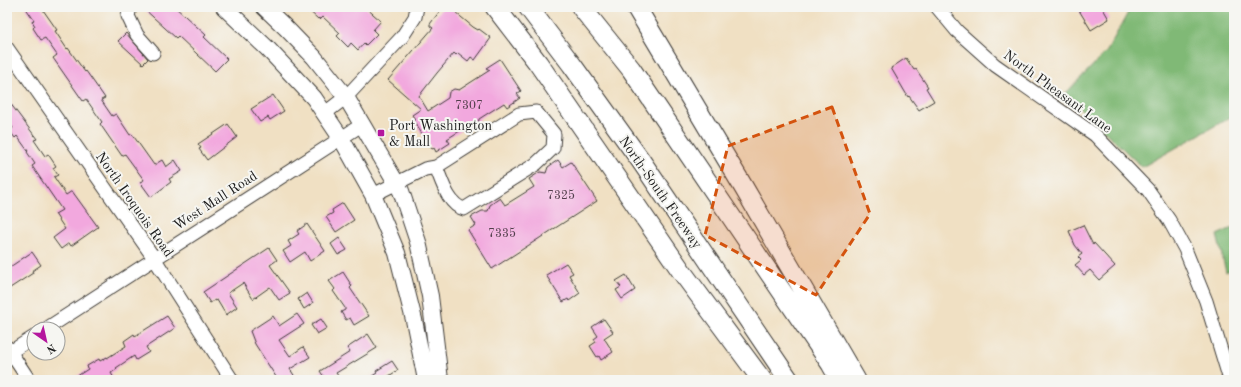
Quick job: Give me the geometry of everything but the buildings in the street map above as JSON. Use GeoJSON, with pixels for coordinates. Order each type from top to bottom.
{"type":"FeatureCollection","features":[{"type":"Feature","properties":{"kind":"highway"},"geometry":{"type":"LineString","coordinates":[[495,7],[538,64],[682,272],[762,380]]}},
{"type":"Feature","properties":{"kind":"highway","name":"North-South Freeway"},"geometry":{"type":"LineString","coordinates":[[528,7],[641,161],[789,380]]}},
{"type":"Feature","properties":{"kind":"highway"},"geometry":{"type":"LineString","coordinates":[[581,7],[631,69],[831,364],[840,380]]}},
{"type":"Feature","properties":{"kind":"highway"},"geometry":{"type":"LineString","coordinates":[[636,7],[856,380]]}},
{"type":"Feature","properties":{"kind":"main road"},"geometry":{"type":"LineString","coordinates":[[224,7],[274,55],[314,98],[341,138],[373,195],[397,253],[414,320],[426,380]]}},
{"type":"Feature","properties":{"kind":"main road"},"geometry":{"type":"LineString","coordinates":[[264,7],[314,57],[346,97],[401,191],[418,242],[430,296],[440,380]]}},
{"type":"Feature","properties":{"kind":"street"},"geometry":{"type":"LineString","coordinates":[[130,7],[128,16],[137,34],[153,53]]}},
{"type":"Feature","properties":{"kind":"street"},"geometry":{"type":"LineString","coordinates":[[324,114],[346,97],[402,37],[415,16],[417,7]]}},
{"type":"Feature","properties":{"kind":"street","name":"North Pheasant Lane"},"geometry":{"type":"LineString","coordinates":[[937,7],[957,31],[995,65],[1095,135],[1148,190],[1169,220],[1187,255],[1206,301],[1230,380]]}},
{"type":"Feature","properties":{"kind":"street","name":"North Iroquois Road"},"geometry":{"type":"LineString","coordinates":[[7,48],[154,258],[232,380]]}},
{"type":"Feature","properties":{"kind":"street"},"geometry":{"type":"LineString","coordinates":[[373,195],[396,182],[425,169],[436,167],[519,114],[536,112],[554,134],[553,148],[536,164],[464,209],[458,208],[450,198],[436,167]]}},
{"type":"Feature","properties":{"kind":"street","name":"West Mall Road"},"geometry":{"type":"LineString","coordinates":[[58,321],[363,124]]}},
{"type":"Feature","properties":{"kind":"street"},"geometry":{"type":"LineString","coordinates":[[26,341],[8,351],[29,380]]}},
{"type":"Feature","properties":{"kind":"highlighted area"},"geometry":{"type":"Polygon","coordinates":[[[832,107],[870,214],[816,295],[705,235],[728,146],[832,107]]]}},
{"type":"Feature","properties":{"kind":"green space"},"geometry":{"type":"Polygon","coordinates":[[[1131,7],[1234,7],[1234,115],[1142,167],[1065,94],[1107,51],[1131,7]]]}},
{"type":"Feature","properties":{"kind":"green space"},"geometry":{"type":"Polygon","coordinates":[[[1234,227],[1234,268],[1226,272],[1217,235],[1234,227]]]}},
{"type":"Feature","properties":{"kind":"place","name":"Port Washington & Mall"},"geometry":{"type":"Point","coordinates":[381,133]}}]}
